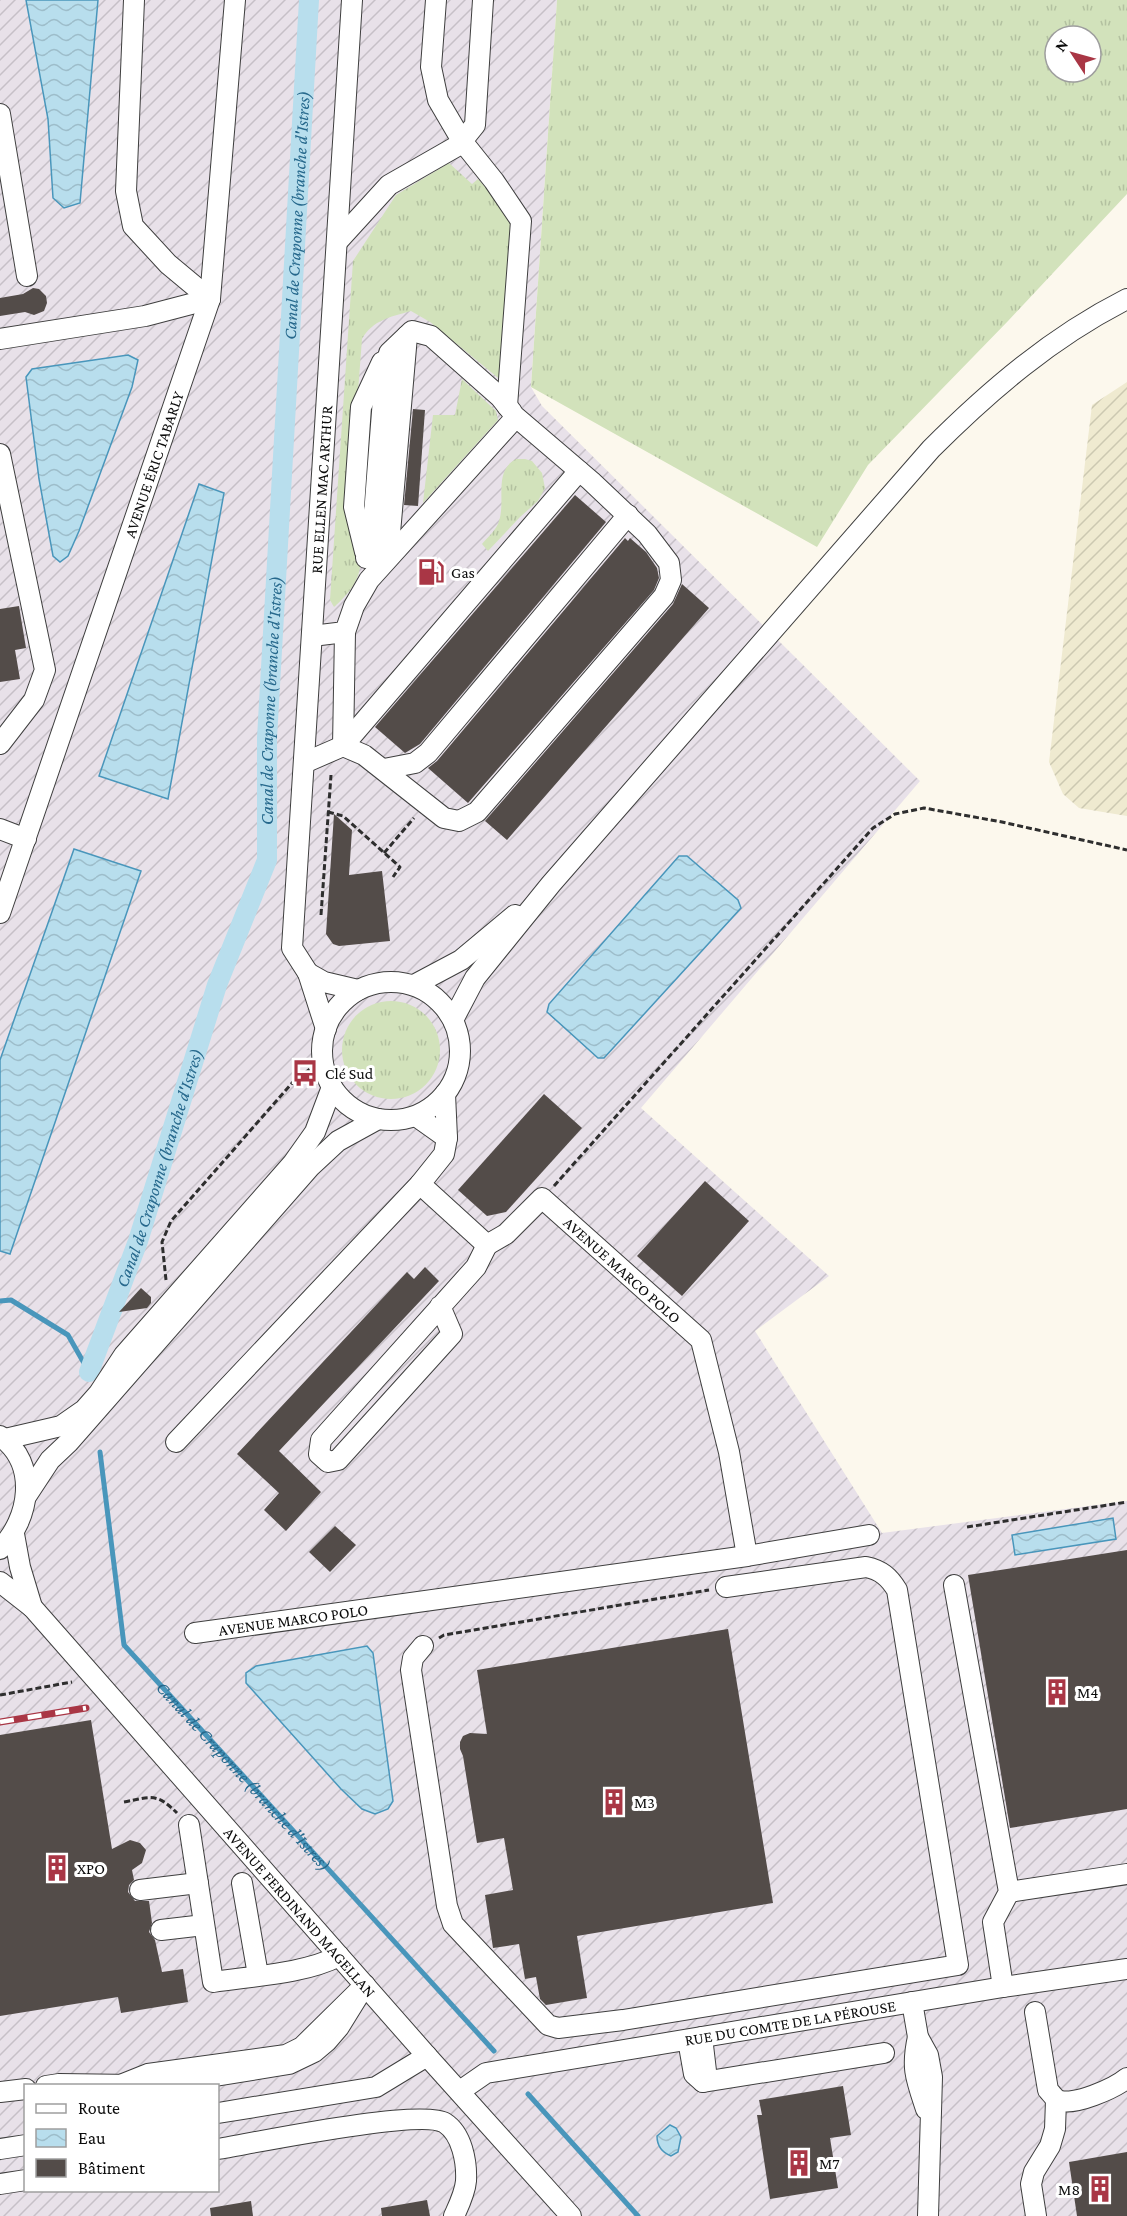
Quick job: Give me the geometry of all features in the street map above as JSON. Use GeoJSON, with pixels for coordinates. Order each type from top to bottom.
{"type":"FeatureCollection","features":[{"type":"Feature","properties":{"kind":"street"},"geometry":{"type":"LineString","coordinates":[[134,0],[126,190],[133,226],[168,264],[210,299]]}},
{"type":"Feature","properties":{"kind":"street","name":"AVENUE ÉRIC TABARLY"},"geometry":{"type":"LineString","coordinates":[[0,913],[210,299],[235,0]]}},
{"type":"Feature","properties":{"kind":"street","name":"RUE ELLEN MAC ARTHUR"},"geometry":{"type":"LineString","coordinates":[[326,1029],[308,974],[292,948],[352,0]]}},
{"type":"Feature","properties":{"kind":"street"},"geometry":{"type":"LineString","coordinates":[[343,746],[345,632],[354,606],[369,580],[512,412],[521,221],[494,181],[462,141],[438,100],[431,67],[436,0]]}},
{"type":"Feature","properties":{"kind":"street"},"geometry":{"type":"LineString","coordinates":[[337,242],[389,185],[459,145],[475,125],[483,0]]}},
{"type":"Feature","properties":{"kind":"street"},"geometry":{"type":"LineString","coordinates":[[0,114],[27,276]]}},
{"type":"Feature","properties":{"kind":"street"},"geometry":{"type":"LineString","coordinates":[[0,339],[146,316],[210,299]]}},
{"type":"Feature","properties":{"kind":"street"},"geometry":{"type":"LineString","coordinates":[[453,1020],[475,978],[552,884],[945,435],[975,405],[1020,367],[1064,335],[1127,300]]}},
{"type":"Feature","properties":{"kind":"street"},"geometry":{"type":"LineString","coordinates":[[343,746],[364,755],[384,769],[444,818],[459,821],[477,812],[664,597],[671,580],[669,563],[647,534],[628,515],[431,336],[412,331],[388,353],[361,407],[354,507],[369,556],[369,580]]}},
{"type":"Feature","properties":{"kind":"street"},"geometry":{"type":"LineString","coordinates":[[369,556],[390,533],[407,336]]}},
{"type":"Feature","properties":{"kind":"street"},"geometry":{"type":"LineString","coordinates":[[0,454],[45,670],[34,700],[0,744]]}},
{"type":"Feature","properties":{"kind":"street"},"geometry":{"type":"LineString","coordinates":[[304,763],[343,746],[579,471]]}},
{"type":"Feature","properties":{"kind":"street"},"geometry":{"type":"LineString","coordinates":[[384,769],[415,763],[428,753],[628,515]]}},
{"type":"Feature","properties":{"kind":"street"},"geometry":{"type":"LineString","coordinates":[[312,636],[345,632]]}},
{"type":"Feature","properties":{"kind":"street"},"geometry":{"type":"LineString","coordinates":[[0,829],[26,839]]}},
{"type":"Feature","properties":{"kind":"street"},"geometry":{"type":"LineString","coordinates":[[414,985],[461,960],[552,884]]}},
{"type":"Feature","properties":{"kind":"street"},"geometry":{"type":"LineString","coordinates":[[308,974],[324,982],[358,990]]}},
{"type":"Feature","properties":{"kind":"street"},"geometry":{"type":"LineString","coordinates":[[395,982],[414,985],[430,993],[443,1005],[453,1020],[459,1038],[460,1058],[455,1077],[445,1094],[432,1107],[416,1116],[397,1120],[378,1119],[360,1113],[344,1102],[332,1087],[326,1073],[323,1059],[326,1029],[333,1014],[358,990],[376,984],[395,982]]}},
{"type":"Feature","properties":{"kind":"street"},"geometry":{"type":"LineString","coordinates":[[7,1541],[23,1515],[27,1495],[25,1474],[17,1455],[2,1437],[61,1426],[84,1410],[99,1393],[124,1355],[293,1162],[315,1132],[332,1087]]}},
{"type":"Feature","properties":{"kind":"street"},"geometry":{"type":"LineString","coordinates":[[176,1442],[420,1185],[444,1154],[447,1138],[445,1094]]}},
{"type":"Feature","properties":{"kind":"street"},"geometry":{"type":"LineString","coordinates":[[416,1116],[447,1138]]}},
{"type":"Feature","properties":{"kind":"street"},"geometry":{"type":"LineString","coordinates":[[27,1495],[50,1460],[310,1167],[338,1141],[378,1119]]}},
{"type":"Feature","properties":{"kind":"street"},"geometry":{"type":"LineString","coordinates":[[420,1185],[487,1245],[476,1267],[440,1306],[321,1440],[319,1454],[328,1462],[338,1460],[452,1334],[440,1306]]}},
{"type":"Feature","properties":{"kind":"street","name":"AVENUE MARCO POLO"},"geometry":{"type":"LineString","coordinates":[[487,1245],[506,1234],[542,1198],[702,1340],[729,1452],[747,1556]]}},
{"type":"Feature","properties":{"kind":"street"},"geometry":{"type":"LineString","coordinates":[[382,1371],[402,1390]]}},
{"type":"Feature","properties":{"kind":"street","name":"AVENUE MARCO POLO"},"geometry":{"type":"LineString","coordinates":[[195,1633],[747,1556],[869,1535]]}},
{"type":"Feature","properties":{"kind":"street","name":"AVENUE FERDINAND MAGELLAN"},"geometry":{"type":"LineString","coordinates":[[7,1541],[20,1567],[32,1607]]}},
{"type":"Feature","properties":{"kind":"street"},"geometry":{"type":"LineString","coordinates":[[423,1646],[413,1659],[411,1670],[447,1906],[453,1924],[548,2025],[558,2028],[623,2020],[958,1965],[897,1590],[885,1574],[866,1567],[726,1587]]}},
{"type":"Feature","properties":{"kind":"street","name":"AVENUE FERDINAND MAGELLAN"},"geometry":{"type":"LineString","coordinates":[[0,1582],[32,1607],[571,2216]]}},
{"type":"Feature","properties":{"kind":"street"},"geometry":{"type":"LineString","coordinates":[[954,1585],[1008,1892],[993,1922],[1003,1987]]}},
{"type":"Feature","properties":{"kind":"street"},"geometry":{"type":"LineString","coordinates":[[189,1825],[213,1982],[324,1964],[339,1956]]}},
{"type":"Feature","properties":{"kind":"street"},"geometry":{"type":"LineString","coordinates":[[1008,1892],[1127,1874]]}},
{"type":"Feature","properties":{"kind":"street"},"geometry":{"type":"LineString","coordinates":[[140,1890],[198,1883]]}},
{"type":"Feature","properties":{"kind":"street"},"geometry":{"type":"LineString","coordinates":[[242,1883],[258,1975]]}},
{"type":"Feature","properties":{"kind":"street"},"geometry":{"type":"LineString","coordinates":[[161,1930],[204,1925]]}},
{"type":"Feature","properties":{"kind":"street","name":"RUE DU COMTE DE LA PÉROUSE"},"geometry":{"type":"LineString","coordinates":[[460,2091],[486,2073],[1003,1987],[1127,1969]]}},
{"type":"Feature","properties":{"kind":"street"},"geometry":{"type":"LineString","coordinates":[[59,2084],[123,2084],[148,2074],[286,2055],[302,2047],[365,1985]]}},
{"type":"Feature","properties":{"kind":"street"},"geometry":{"type":"LineString","coordinates":[[160,2084],[290,2064],[314,2052],[327,2041],[339,2027],[365,1985]]}},
{"type":"Feature","properties":{"kind":"street"},"geometry":{"type":"LineString","coordinates":[[912,2002],[918,2037],[927,2055],[932,2078],[928,2216]]}},
{"type":"Feature","properties":{"kind":"street"},"geometry":{"type":"LineString","coordinates":[[1035,2012],[1048,2090],[1056,2100],[1065,2102],[1086,2098],[1118,2085],[1127,2078]]}},
{"type":"Feature","properties":{"kind":"street"},"geometry":{"type":"LineString","coordinates":[[623,2020],[630,2049]]}},
{"type":"Feature","properties":{"kind":"street"},"geometry":{"type":"LineString","coordinates":[[695,2038],[694,2074],[703,2082],[884,2053]]}},
{"type":"Feature","properties":{"kind":"street"},"geometry":{"type":"LineString","coordinates":[[219,2114],[376,2088],[427,2056]]}},
{"type":"Feature","properties":{"kind":"street"},"geometry":{"type":"LineString","coordinates":[[0,2092],[24,2089]]}},
{"type":"Feature","properties":{"kind":"street"},"geometry":{"type":"LineString","coordinates":[[1036,2216],[1031,2184],[1034,2172],[1050,2146],[1055,2129],[1056,2100]]}},
{"type":"Feature","properties":{"kind":"street"},"geometry":{"type":"LineString","coordinates":[[219,2149],[394,2120],[427,2119],[443,2122],[455,2133],[464,2159],[466,2181],[454,2216]]}},
{"type":"Feature","properties":{"kind":"street"},"geometry":{"type":"LineString","coordinates":[[0,2149],[24,2145]]}},
{"type":"Feature","properties":{"kind":"street"},"geometry":{"type":"LineString","coordinates":[[0,2184],[24,2180]]}},
{"type":"Feature","properties":{"kind":"path"},"geometry":{"type":"LineString","coordinates":[[321,915],[331,776]]}},
{"type":"Feature","properties":{"kind":"path"},"geometry":{"type":"LineString","coordinates":[[384,853],[426,804]]}},
{"type":"Feature","properties":{"kind":"path"},"geometry":{"type":"LineString","coordinates":[[559,1181],[873,828],[895,814],[924,808],[1002,822],[1127,850]]}},
{"type":"Feature","properties":{"kind":"path"},"geometry":{"type":"LineString","coordinates":[[328,812],[343,816],[400,867],[393,876]]}},
{"type":"Feature","properties":{"kind":"path"},"geometry":{"type":"LineString","coordinates":[[169,1304],[162,1242],[171,1221],[293,1082],[323,1059]]}},
{"type":"Feature","properties":{"kind":"path"},"geometry":{"type":"LineString","coordinates":[[967,1527],[1127,1502]]}},
{"type":"Feature","properties":{"kind":"path"},"geometry":{"type":"LineString","coordinates":[[423,1646],[444,1635],[726,1587]]}},
{"type":"Feature","properties":{"kind":"path"},"geometry":{"type":"LineString","coordinates":[[0,1695],[94,1678]]}},
{"type":"Feature","properties":{"kind":"path"},"geometry":{"type":"LineString","coordinates":[[124,1802],[153,1796],[169,1806],[189,1825]]}},
{"type":"Feature","properties":{"kind":"shaded area"},"geometry":{"type":"Polygon","coordinates":[[[0,0],[557,0],[531,387],[542,406],[920,781],[641,1108],[829,1276],[755,1331],[882,1533],[1127,1501],[1127,2216],[0,2216],[0,0]]]}},
{"type":"Feature","properties":{"kind":"shaded area"},"geometry":{"type":"Polygon","coordinates":[[[1127,382],[1127,816],[1079,808],[1063,794],[1049,762],[1092,405],[1127,382]]]}},
{"type":"Feature","properties":{"kind":"green space"},"geometry":{"type":"Polygon","coordinates":[[[557,0],[1127,0],[1127,194],[868,465],[817,547],[531,387],[557,0]]]}},
{"type":"Feature","properties":{"kind":"green space"},"geometry":{"type":"Polygon","coordinates":[[[449,163],[472,184],[478,179],[503,207],[513,225],[503,382],[430,322],[411,311],[383,320],[366,333],[362,339],[348,524],[358,548],[360,568],[351,590],[334,607],[330,600],[353,261],[396,195],[449,163]]]}},
{"type":"Feature","properties":{"kind":"green space"},"geometry":{"type":"Polygon","coordinates":[[[462,379],[496,411],[498,420],[423,503],[433,415],[455,415],[462,379]]]}},
{"type":"Feature","properties":{"kind":"green space"},"geometry":{"type":"Polygon","coordinates":[[[516,459],[532,461],[542,473],[545,488],[538,501],[488,551],[482,544],[498,524],[501,513],[502,478],[509,464],[516,459]]]}},
{"type":"Feature","properties":{"kind":"green space"},"geometry":{"type":"Polygon","coordinates":[[[391,1001],[410,1004],[426,1015],[437,1031],[440,1050],[437,1069],[426,1085],[410,1096],[391,1099],[372,1096],[356,1085],[345,1069],[342,1050],[345,1031],[356,1015],[372,1004],[391,1001]]]}},
{"type":"Feature","properties":{"kind":"water"},"geometry":{"type":"Polygon","coordinates":[[[26,0],[98,0],[80,203],[64,208],[53,198],[48,119],[26,0]]]}},
{"type":"Feature","properties":{"kind":"water"},"geometry":{"type":"Polygon","coordinates":[[[128,355],[138,360],[132,387],[79,531],[68,556],[60,562],[53,556],[39,479],[26,377],[32,369],[128,355]]]}},
{"type":"Feature","properties":{"kind":"water"},"geometry":{"type":"Polygon","coordinates":[[[199,484],[224,493],[168,799],[99,776],[199,484]]]}},
{"type":"Feature","properties":{"kind":"water"},"geometry":{"type":"Polygon","coordinates":[[[74,849],[141,871],[10,1254],[0,1251],[0,1060],[74,849]]]}},
{"type":"Feature","properties":{"kind":"water"},"geometry":{"type":"Polygon","coordinates":[[[679,856],[687,856],[738,900],[741,908],[604,1058],[598,1058],[547,1012],[549,1004],[679,856]]]}},
{"type":"Feature","properties":{"kind":"water"},"geometry":{"type":"Polygon","coordinates":[[[1113,1518],[1116,1539],[1015,1555],[1012,1535],[1113,1518]]]}},
{"type":"Feature","properties":{"kind":"water"},"geometry":{"type":"Polygon","coordinates":[[[367,1646],[373,1653],[393,1801],[388,1809],[375,1814],[362,1809],[341,1789],[246,1683],[246,1673],[256,1666],[367,1646]]]}},
{"type":"Feature","properties":{"kind":"water"},"geometry":{"type":"Polygon","coordinates":[[[670,2125],[676,2128],[681,2137],[678,2152],[671,2156],[660,2148],[657,2136],[670,2125]]]}},
{"type":"Feature","properties":{"kind":"building"},"geometry":{"type":"Polygon","coordinates":[[[33,288],[39,289],[46,296],[47,303],[44,311],[34,315],[25,312],[0,316],[0,298],[23,294],[33,288]]]}},
{"type":"Feature","properties":{"kind":"building"},"geometry":{"type":"Polygon","coordinates":[[[413,409],[425,410],[418,506],[404,505],[413,409]]]}},
{"type":"Feature","properties":{"kind":"building"},"geometry":{"type":"Polygon","coordinates":[[[575,495],[606,522],[420,744],[405,753],[375,727],[575,495]]]}},
{"type":"Feature","properties":{"kind":"building"},"geometry":{"type":"Polygon","coordinates":[[[625,538],[628,541],[630,538],[646,552],[657,568],[659,578],[654,590],[468,803],[428,768],[437,761],[625,538]]]}},
{"type":"Feature","properties":{"kind":"building"},"geometry":{"type":"Polygon","coordinates":[[[682,584],[709,608],[507,840],[485,821],[673,604],[682,584]]]}},
{"type":"Feature","properties":{"kind":"building"},"geometry":{"type":"Polygon","coordinates":[[[19,606],[26,648],[15,650],[20,679],[0,682],[0,609],[19,606]]]}},
{"type":"Feature","properties":{"kind":"building"},"geometry":{"type":"Polygon","coordinates":[[[334,814],[352,830],[349,875],[382,871],[390,941],[339,946],[333,944],[326,934],[334,814]]]}},
{"type":"Feature","properties":{"kind":"building"},"geometry":{"type":"Polygon","coordinates":[[[544,1094],[582,1128],[506,1212],[487,1216],[458,1190],[544,1094]]]}},
{"type":"Feature","properties":{"kind":"building"},"geometry":{"type":"Polygon","coordinates":[[[705,1181],[749,1221],[682,1296],[637,1256],[705,1181]]]}},
{"type":"Feature","properties":{"kind":"building"},"geometry":{"type":"Polygon","coordinates":[[[425,1267],[439,1281],[279,1451],[321,1492],[286,1531],[264,1510],[279,1493],[237,1454],[407,1272],[414,1279],[425,1267]]]}},
{"type":"Feature","properties":{"kind":"building"},"geometry":{"type":"Polygon","coordinates":[[[141,1288],[151,1297],[151,1303],[147,1308],[119,1312],[141,1288]]]}},
{"type":"Feature","properties":{"kind":"building"},"geometry":{"type":"Polygon","coordinates":[[[335,1526],[356,1545],[330,1572],[309,1552],[335,1526]]]}},
{"type":"Feature","properties":{"kind":"building","name":"M4"},"geometry":{"type":"Polygon","coordinates":[[[1127,1550],[1127,1809],[1010,1828],[968,1575],[1127,1550]]]}},
{"type":"Feature","properties":{"kind":"building","name":"M3"},"geometry":{"type":"Polygon","coordinates":[[[728,1629],[773,1903],[577,1936],[587,1998],[546,2005],[540,1999],[536,1977],[525,1979],[519,1944],[493,1948],[485,1895],[513,1890],[504,1838],[477,1843],[460,1749],[463,1736],[470,1733],[487,1734],[477,1670],[728,1629]]]}},
{"type":"Feature","properties":{"kind":"building","name":"XPO"},"geometry":{"type":"Polygon","coordinates":[[[91,1720],[112,1849],[130,1840],[140,1843],[146,1850],[142,1863],[132,1870],[134,1880],[129,1885],[128,1892],[135,1901],[149,1901],[152,1923],[149,1932],[155,1940],[162,1972],[183,1969],[188,2002],[121,2013],[118,1997],[0,2016],[0,1735],[91,1720]]]}},
{"type":"Feature","properties":{"kind":"building","name":"M7"},"geometry":{"type":"Polygon","coordinates":[[[843,2086],[851,2135],[830,2138],[838,2188],[770,2199],[757,2115],[762,2115],[759,2100],[843,2086]]]}},
{"type":"Feature","properties":{"kind":"building","name":"M8"},"geometry":{"type":"Polygon","coordinates":[[[1127,2152],[1127,2216],[1077,2216],[1069,2162],[1127,2152]]]}},
{"type":"Feature","properties":{"kind":"building"},"geometry":{"type":"Polygon","coordinates":[[[427,2200],[430,2216],[382,2216],[381,2208],[427,2200]]]}},
{"type":"Feature","properties":{"kind":"building"},"geometry":{"type":"Polygon","coordinates":[[[251,2201],[253,2216],[211,2216],[210,2208],[251,2201]]]}},
{"type":"Feature","properties":{"kind":"waterway","name":"Canal de Craponne (branche d'Istres)"},"geometry":{"type":"LineString","coordinates":[[89,1372],[138,1241],[217,985],[267,860],[267,738],[309,0]]}},
{"type":"Feature","properties":{"kind":"waterway"},"geometry":{"type":"LineString","coordinates":[[0,1301],[11,1300],[68,1335],[89,1372]]}},
{"type":"Feature","properties":{"kind":"waterway","name":"Canal de Craponne (branche d'Istres)"},"geometry":{"type":"LineString","coordinates":[[100,1452],[124,1645],[494,2051]]}},
{"type":"Feature","properties":{"kind":"waterway","name":"Canal de Craponne (branche d'Istres)"},"geometry":{"type":"LineString","coordinates":[[528,2094],[638,2216]]}},
{"type":"Feature","properties":{"kind":"railway"},"geometry":{"type":"LineString","coordinates":[[0,1722],[86,1708]]}},
{"type":"Feature","properties":{"kind":"place","name":"Gas"},"geometry":{"type":"Point","coordinates":[431,572]}},
{"type":"Feature","properties":{"kind":"place","name":"Clé Sud"},"geometry":{"type":"Point","coordinates":[305,1073]}},
{"type":"Feature","properties":{"kind":"place","name":"M4"},"geometry":{"type":"Point","coordinates":[1057,1692]}},
{"type":"Feature","properties":{"kind":"place","name":"M3"},"geometry":{"type":"Point","coordinates":[614,1802]}},
{"type":"Feature","properties":{"kind":"place","name":"XPO"},"geometry":{"type":"Point","coordinates":[57,1868]}},
{"type":"Feature","properties":{"kind":"place","name":"M7"},"geometry":{"type":"Point","coordinates":[799,2163]}},
{"type":"Feature","properties":{"kind":"place","name":"M8"},"geometry":{"type":"Point","coordinates":[1100,2189]}}]}
